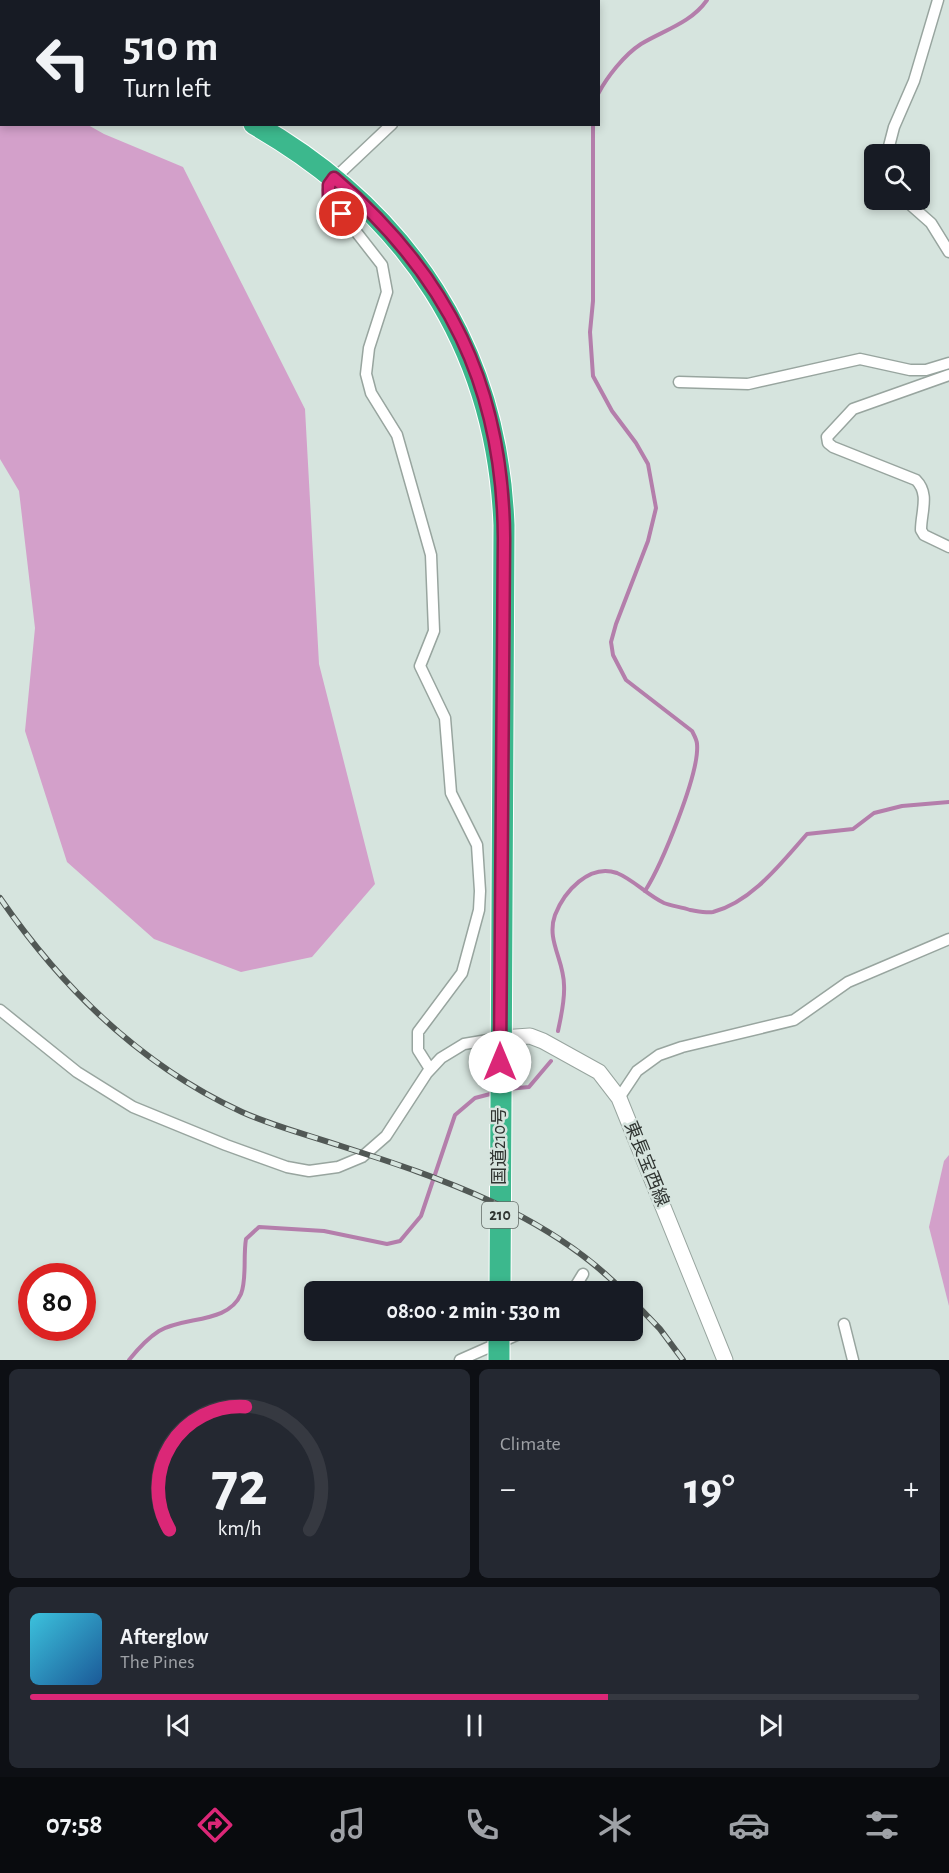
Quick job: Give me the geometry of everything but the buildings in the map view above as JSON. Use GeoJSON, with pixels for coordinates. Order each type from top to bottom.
{"type":"FeatureCollection","features":[{"type":"Feature","properties":{"kind":"highway","name":"国道210号"},"geometry":{"type":"LineString","coordinates":[[257,126],[334,178],[396,237],[434,287],[457,329],[474,369],[496,446],[504,534],[500,1281]]}},
{"type":"Feature","properties":{"kind":"main road","name":"東長宝西線"},"geometry":{"type":"LineString","coordinates":[[500,1038],[530,1036],[543,1041],[598,1072],[620,1098],[725,1360]]}},
{"type":"Feature","properties":{"kind":"street"},"geometry":{"type":"LineString","coordinates":[[890,144],[894,127],[914,81],[938,0]]}},
{"type":"Feature","properties":{"kind":"street"},"geometry":{"type":"LineString","coordinates":[[390,126],[334,178],[329,185],[329,197],[382,265],[386,278],[384,307],[369,348],[366,374],[371,393],[397,435],[431,555],[434,631],[420,666],[445,718],[451,793],[455,806],[474,837],[478,855],[479,910],[462,974],[418,1032],[418,1050],[430,1070]]}},
{"type":"Feature","properties":{"kind":"street"},"geometry":{"type":"LineString","coordinates":[[916,210],[931,223],[949,252]]}},
{"type":"Feature","properties":{"kind":"street"},"geometry":{"type":"LineString","coordinates":[[679,382],[748,384],[860,359],[897,368],[926,370],[949,363]]}},
{"type":"Feature","properties":{"kind":"street"},"geometry":{"type":"LineString","coordinates":[[949,375],[853,409],[828,437],[828,443],[916,480],[923,487],[924,496],[921,530],[924,535],[949,547]]}},
{"type":"Feature","properties":{"kind":"street"},"geometry":{"type":"LineString","coordinates":[[620,1098],[637,1071],[659,1055],[682,1047],[794,1020],[848,982],[949,939]]}},
{"type":"Feature","properties":{"kind":"street"},"geometry":{"type":"LineString","coordinates":[[0,1010],[37,1042],[114,1097],[201,1136],[302,1171],[331,1169],[362,1157],[393,1127],[430,1070],[458,1047],[500,1038]]}},
{"type":"Feature","properties":{"kind":"street"},"geometry":{"type":"LineString","coordinates":[[579,1281],[583,1274]]}},
{"type":"Feature","properties":{"kind":"street"},"geometry":{"type":"LineString","coordinates":[[844,1324],[853,1360]]}},
{"type":"Feature","properties":{"kind":"street"},"geometry":{"type":"LineString","coordinates":[[460,1360],[499,1345]]}},
{"type":"Feature","properties":{"kind":"shaded area"},"geometry":{"type":"Polygon","coordinates":[[[0,126],[90,126],[183,167],[305,409],[319,664],[375,884],[312,957],[241,972],[154,939],[67,862],[25,731],[35,628],[19,491],[0,459],[0,126]]]}},
{"type":"Feature","properties":{"kind":"shaded area"},"geometry":{"type":"Polygon","coordinates":[[[949,1155],[949,1306],[929,1227],[944,1161],[949,1155]]]}},
{"type":"Feature","properties":{"kind":"waterway"},"geometry":{"type":"LineString","coordinates":[[600,91],[628,54],[641,44],[693,15],[707,0]]}},
{"type":"Feature","properties":{"kind":"waterway"},"geometry":{"type":"LineString","coordinates":[[593,126],[593,301],[590,332],[593,376],[612,411],[636,443],[648,464],[656,508],[648,541],[616,624],[611,642],[613,655],[626,680],[692,731],[697,744],[696,758],[686,797],[660,862],[645,891]]}},
{"type":"Feature","properties":{"kind":"waterway"},"geometry":{"type":"LineString","coordinates":[[558,1031],[564,985],[554,942],[553,924],[555,915],[565,897],[587,876],[597,872],[617,873],[664,903],[690,910],[713,912],[741,900],[765,880],[807,834],[853,829],[874,813],[902,806],[949,802]]}},
{"type":"Feature","properties":{"kind":"waterway"},"geometry":{"type":"LineString","coordinates":[[507,1089],[529,1087],[551,1061]]}},
{"type":"Feature","properties":{"kind":"waterway"},"geometry":{"type":"LineString","coordinates":[[129,1360],[159,1331],[169,1326],[216,1315],[235,1304],[243,1288],[246,1239],[259,1227],[324,1231],[387,1244],[400,1241],[421,1216],[455,1115],[475,1098],[494,1093]]}},
{"type":"Feature","properties":{"kind":"railway"},"geometry":{"type":"LineString","coordinates":[[0,898],[24,931],[77,993],[138,1048],[171,1072],[205,1093],[254,1117],[417,1171],[492,1202],[562,1241],[612,1281]]}},
{"type":"Feature","properties":{"kind":"railway"},"geometry":{"type":"LineString","coordinates":[[643,1311],[660,1329],[683,1360]]}},
{"type":"Feature","properties":{"kind":"route"},"geometry":{"type":"LineString","coordinates":[[342,214],[329,197],[329,185],[334,178],[396,237],[420,265],[439,295],[474,369],[483,393],[496,446],[504,506],[500,1062]]}}]}
